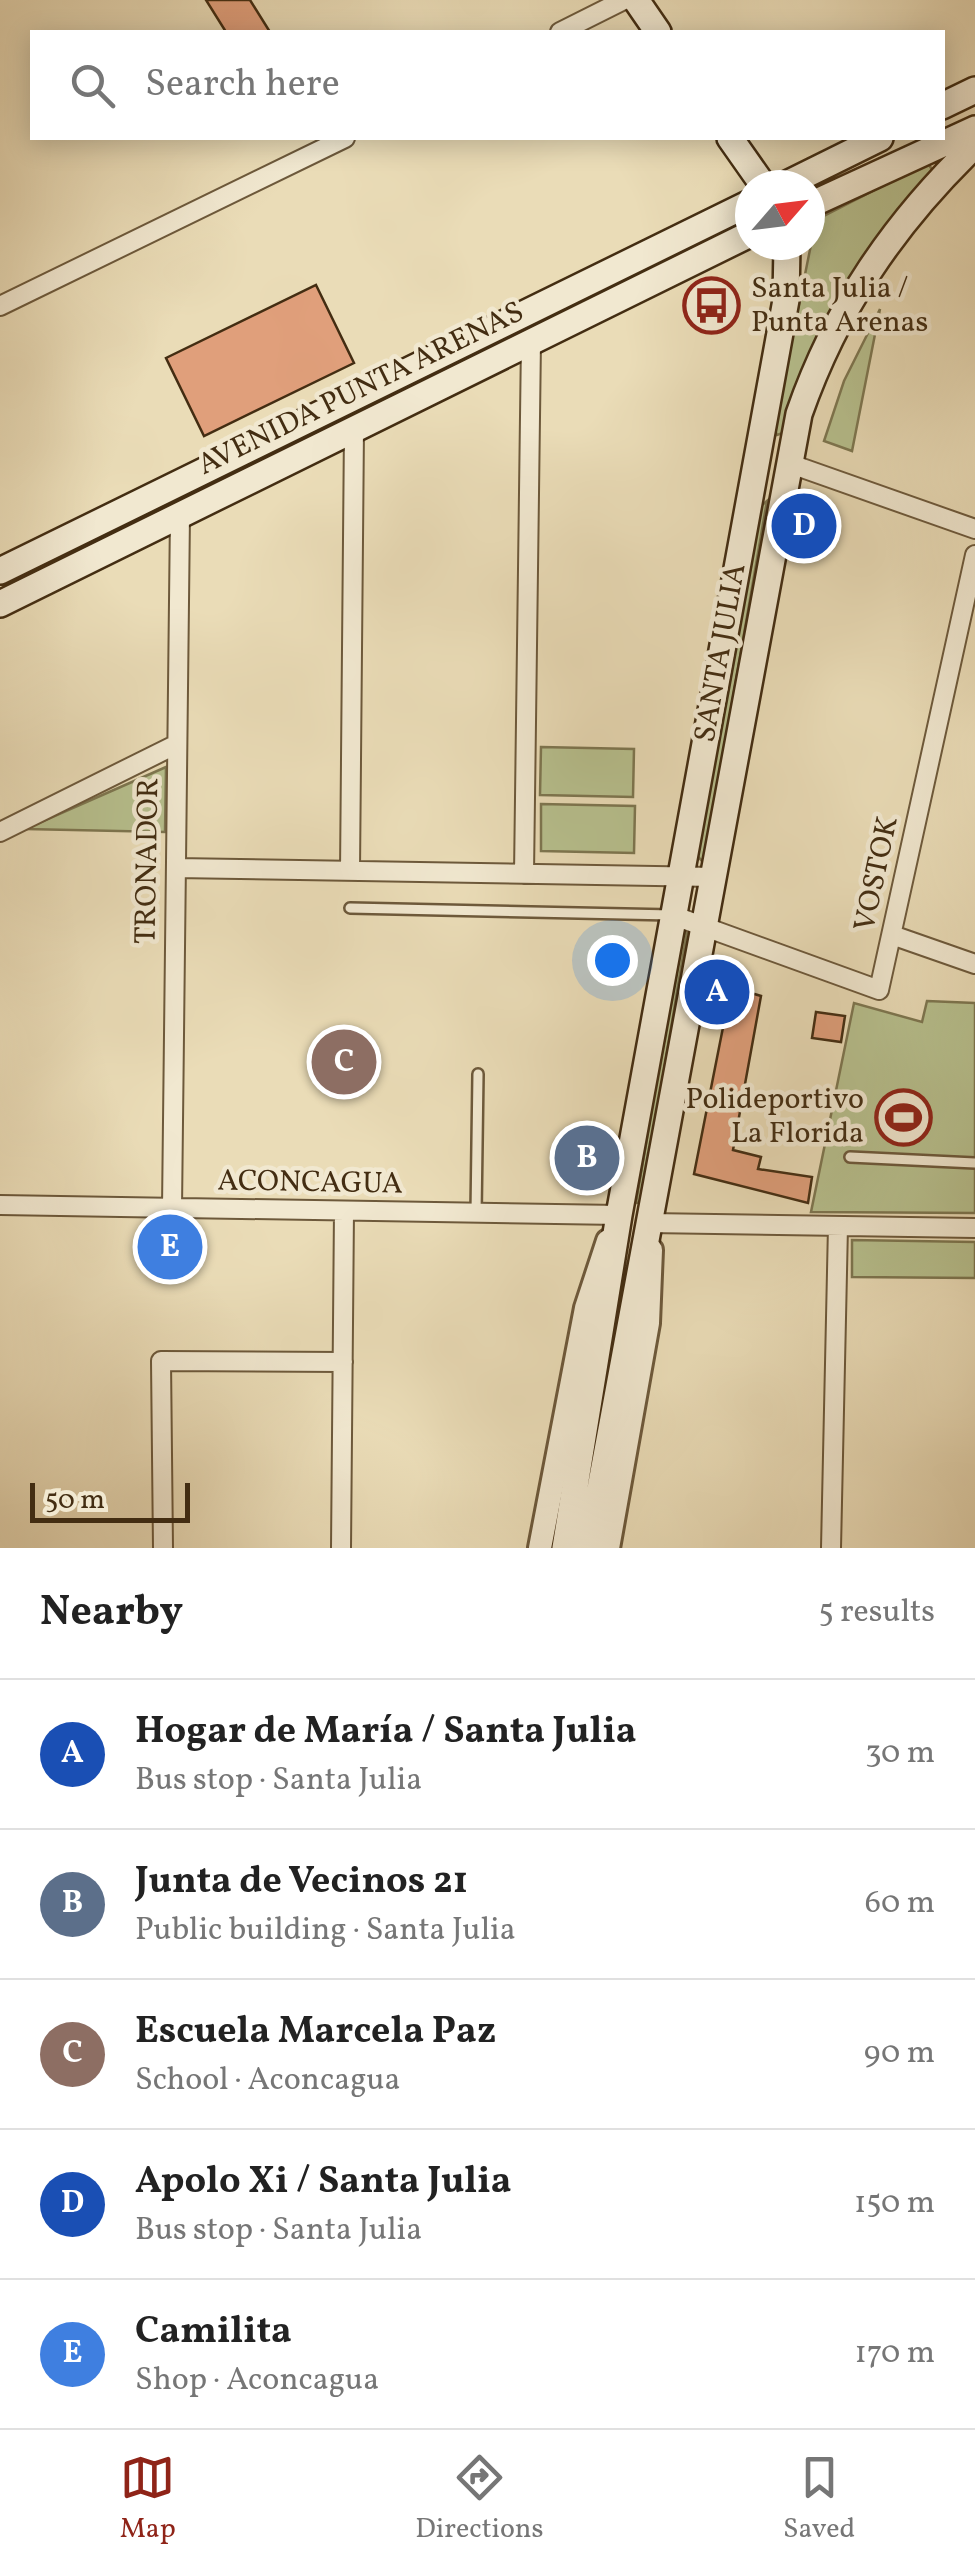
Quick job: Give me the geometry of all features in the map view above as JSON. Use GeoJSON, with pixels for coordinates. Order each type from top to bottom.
{"type":"FeatureCollection","features":[{"type":"Feature","properties":{"kind":"main road"},"geometry":{"type":"LineString","coordinates":[[636,0],[657,30]]}},
{"type":"Feature","properties":{"kind":"main road"},"geometry":{"type":"LineString","coordinates":[[945,105],[975,90]]}},
{"type":"Feature","properties":{"kind":"main road"},"geometry":{"type":"LineString","coordinates":[[825,198],[975,129]]}},
{"type":"Feature","properties":{"kind":"main road"},"geometry":{"type":"LineString","coordinates":[[731,140],[752,170]]}},
{"type":"Feature","properties":{"kind":"main road"},"geometry":{"type":"LineString","coordinates":[[815,170],[876,140]]}},
{"type":"Feature","properties":{"kind":"main road","name":"SANTA JULIA"},"geometry":{"type":"LineString","coordinates":[[589,1548],[788,463],[808,387],[854,292],[900,224],[975,146]]}},
{"type":"Feature","properties":{"kind":"main road","name":"AVENIDA PUNTA ARENAS"},"geometry":{"type":"LineString","coordinates":[[0,572],[735,209]]}},
{"type":"Feature","properties":{"kind":"main road","name":"AVENIDA PUNTA ARENAS"},"geometry":{"type":"LineString","coordinates":[[0,604],[735,241]]}},
{"type":"Feature","properties":{"kind":"main road","name":"SANTA JULIA"},"geometry":{"type":"LineString","coordinates":[[564,1548],[672,915],[786,300],[787,260]]}},
{"type":"Feature","properties":{"kind":"street"},"geometry":{"type":"LineString","coordinates":[[564,30],[624,0]]}},
{"type":"Feature","properties":{"kind":"street"},"geometry":{"type":"LineString","coordinates":[[0,306],[341,140]]}},
{"type":"Feature","properties":{"kind":"street"},"geometry":{"type":"LineString","coordinates":[[524,874],[531,341]]}},
{"type":"Feature","properties":{"kind":"street"},"geometry":{"type":"LineString","coordinates":[[350,872],[354,429]]}},
{"type":"Feature","properties":{"kind":"street"},"geometry":{"type":"LineString","coordinates":[[788,463],[975,528]]}},
{"type":"Feature","properties":{"kind":"street","name":"TRONADOR"},"geometry":{"type":"LineString","coordinates":[[172,1208],[180,515]]}},
{"type":"Feature","properties":{"kind":"street","name":"VOSTOK"},"geometry":{"type":"LineString","coordinates":[[672,915],[879,990],[975,555]]}},
{"type":"Feature","properties":{"kind":"street"},"geometry":{"type":"LineString","coordinates":[[0,832],[177,744]]}},
{"type":"Feature","properties":{"kind":"street"},"geometry":{"type":"LineString","coordinates":[[176,868],[714,877]]}},
{"type":"Feature","properties":{"kind":"street"},"geometry":{"type":"LineString","coordinates":[[892,935],[975,964]]}},
{"type":"Feature","properties":{"kind":"street","name":"ACONCAGUA"},"geometry":{"type":"LineString","coordinates":[[0,1205],[619,1215]]}},
{"type":"Feature","properties":{"kind":"street"},"geometry":{"type":"LineString","coordinates":[[341,1548],[344,1211]]}},
{"type":"Feature","properties":{"kind":"street","name":"SANTA JULIA"},"geometry":{"type":"LineString","coordinates":[[540,1548],[586,1308],[619,1215]]}},
{"type":"Feature","properties":{"kind":"street"},"geometry":{"type":"LineString","coordinates":[[649,1223],[975,1228]]}},
{"type":"Feature","properties":{"kind":"street","name":"SANTA JULIA"},"geometry":{"type":"LineString","coordinates":[[608,1548],[649,1312],[649,1223]]}},
{"type":"Feature","properties":{"kind":"street"},"geometry":{"type":"LineString","coordinates":[[831,1548],[838,1226]]}},
{"type":"Feature","properties":{"kind":"street"},"geometry":{"type":"LineString","coordinates":[[164,1548],[160,1361],[343,1362]]}},
{"type":"Feature","properties":{"kind":"lane"},"geometry":{"type":"LineString","coordinates":[[350,908],[672,915]]}},
{"type":"Feature","properties":{"kind":"lane"},"geometry":{"type":"LineString","coordinates":[[476,1213],[478,1074]]}},
{"type":"Feature","properties":{"kind":"lane"},"geometry":{"type":"LineString","coordinates":[[850,1157],[975,1163]]}},
{"type":"Feature","properties":{"kind":"green space"},"geometry":{"type":"Polygon","coordinates":[[[928,163],[934,173],[825,328],[793,396],[783,433],[777,435],[774,428],[808,260],[825,260],[825,215],[928,163]]]}},
{"type":"Feature","properties":{"kind":"green space"},"geometry":{"type":"Polygon","coordinates":[[[880,309],[852,451],[824,441],[844,381],[880,309]]]}},
{"type":"Feature","properties":{"kind":"green space"},"geometry":{"type":"Polygon","coordinates":[[[767,501],[705,859],[701,860],[696,854],[761,506],[767,501]]]}},
{"type":"Feature","properties":{"kind":"green space"},"geometry":{"type":"Polygon","coordinates":[[[541,747],[634,749],[633,797],[540,795],[541,747]]]}},
{"type":"Feature","properties":{"kind":"green space"},"geometry":{"type":"Polygon","coordinates":[[[166,767],[165,832],[25,829],[166,767]]]}},
{"type":"Feature","properties":{"kind":"green space"},"geometry":{"type":"Polygon","coordinates":[[[541,804],[635,806],[634,853],[541,851],[541,804]]]}},
{"type":"Feature","properties":{"kind":"green space"},"geometry":{"type":"Polygon","coordinates":[[[687,932],[642,1202],[636,1203],[681,936],[687,932]]]}},
{"type":"Feature","properties":{"kind":"green space","name":"Polideportivo La Florida"},"geometry":{"type":"Polygon","coordinates":[[[927,1001],[975,1003],[975,1213],[811,1212],[854,1003],[922,1022],[927,1001]]]}},
{"type":"Feature","properties":{"kind":"green space"},"geometry":{"type":"Polygon","coordinates":[[[852,1240],[975,1242],[975,1278],[852,1277],[852,1240]]]}},
{"type":"Feature","properties":{"kind":"building"},"geometry":{"type":"Polygon","coordinates":[[[206,0],[250,0],[269,30],[225,30],[206,0]]]}},
{"type":"Feature","properties":{"kind":"building"},"geometry":{"type":"Polygon","coordinates":[[[316,285],[354,363],[204,436],[166,358],[316,285]]]}},
{"type":"Feature","properties":{"kind":"building"},"geometry":{"type":"Polygon","coordinates":[[[731,987],[761,996],[733,1150],[761,1157],[758,1169],[812,1177],[808,1203],[694,1174],[731,987]]]}},
{"type":"Feature","properties":{"kind":"building"},"geometry":{"type":"Polygon","coordinates":[[[816,1012],[845,1016],[841,1042],[812,1038],[816,1012]]]}},
{"type":"Feature","properties":{"kind":"place","name":"Santa Julia / Punta Arenas"},"geometry":{"type":"Point","coordinates":[712,306]}},
{"type":"Feature","properties":{"kind":"place","name":"Apolo Xi / Santa Julia"},"geometry":{"type":"Point","coordinates":[804,526]}},
{"type":"Feature","properties":{"kind":"place","name":"Hogar de María / Santa Julia"},"geometry":{"type":"Point","coordinates":[717,992]}},
{"type":"Feature","properties":{"kind":"place","name":"Escuela Marcela Paz"},"geometry":{"type":"Point","coordinates":[344,1062]}},
{"type":"Feature","properties":{"kind":"place","name":"Polideportivo La Florida"},"geometry":{"type":"Point","coordinates":[903,1117]}},
{"type":"Feature","properties":{"kind":"place","name":"Junta de Vecinos 21"},"geometry":{"type":"Point","coordinates":[587,1158]}},
{"type":"Feature","properties":{"kind":"place","name":"Camilita"},"geometry":{"type":"Point","coordinates":[170,1247]}}]}
